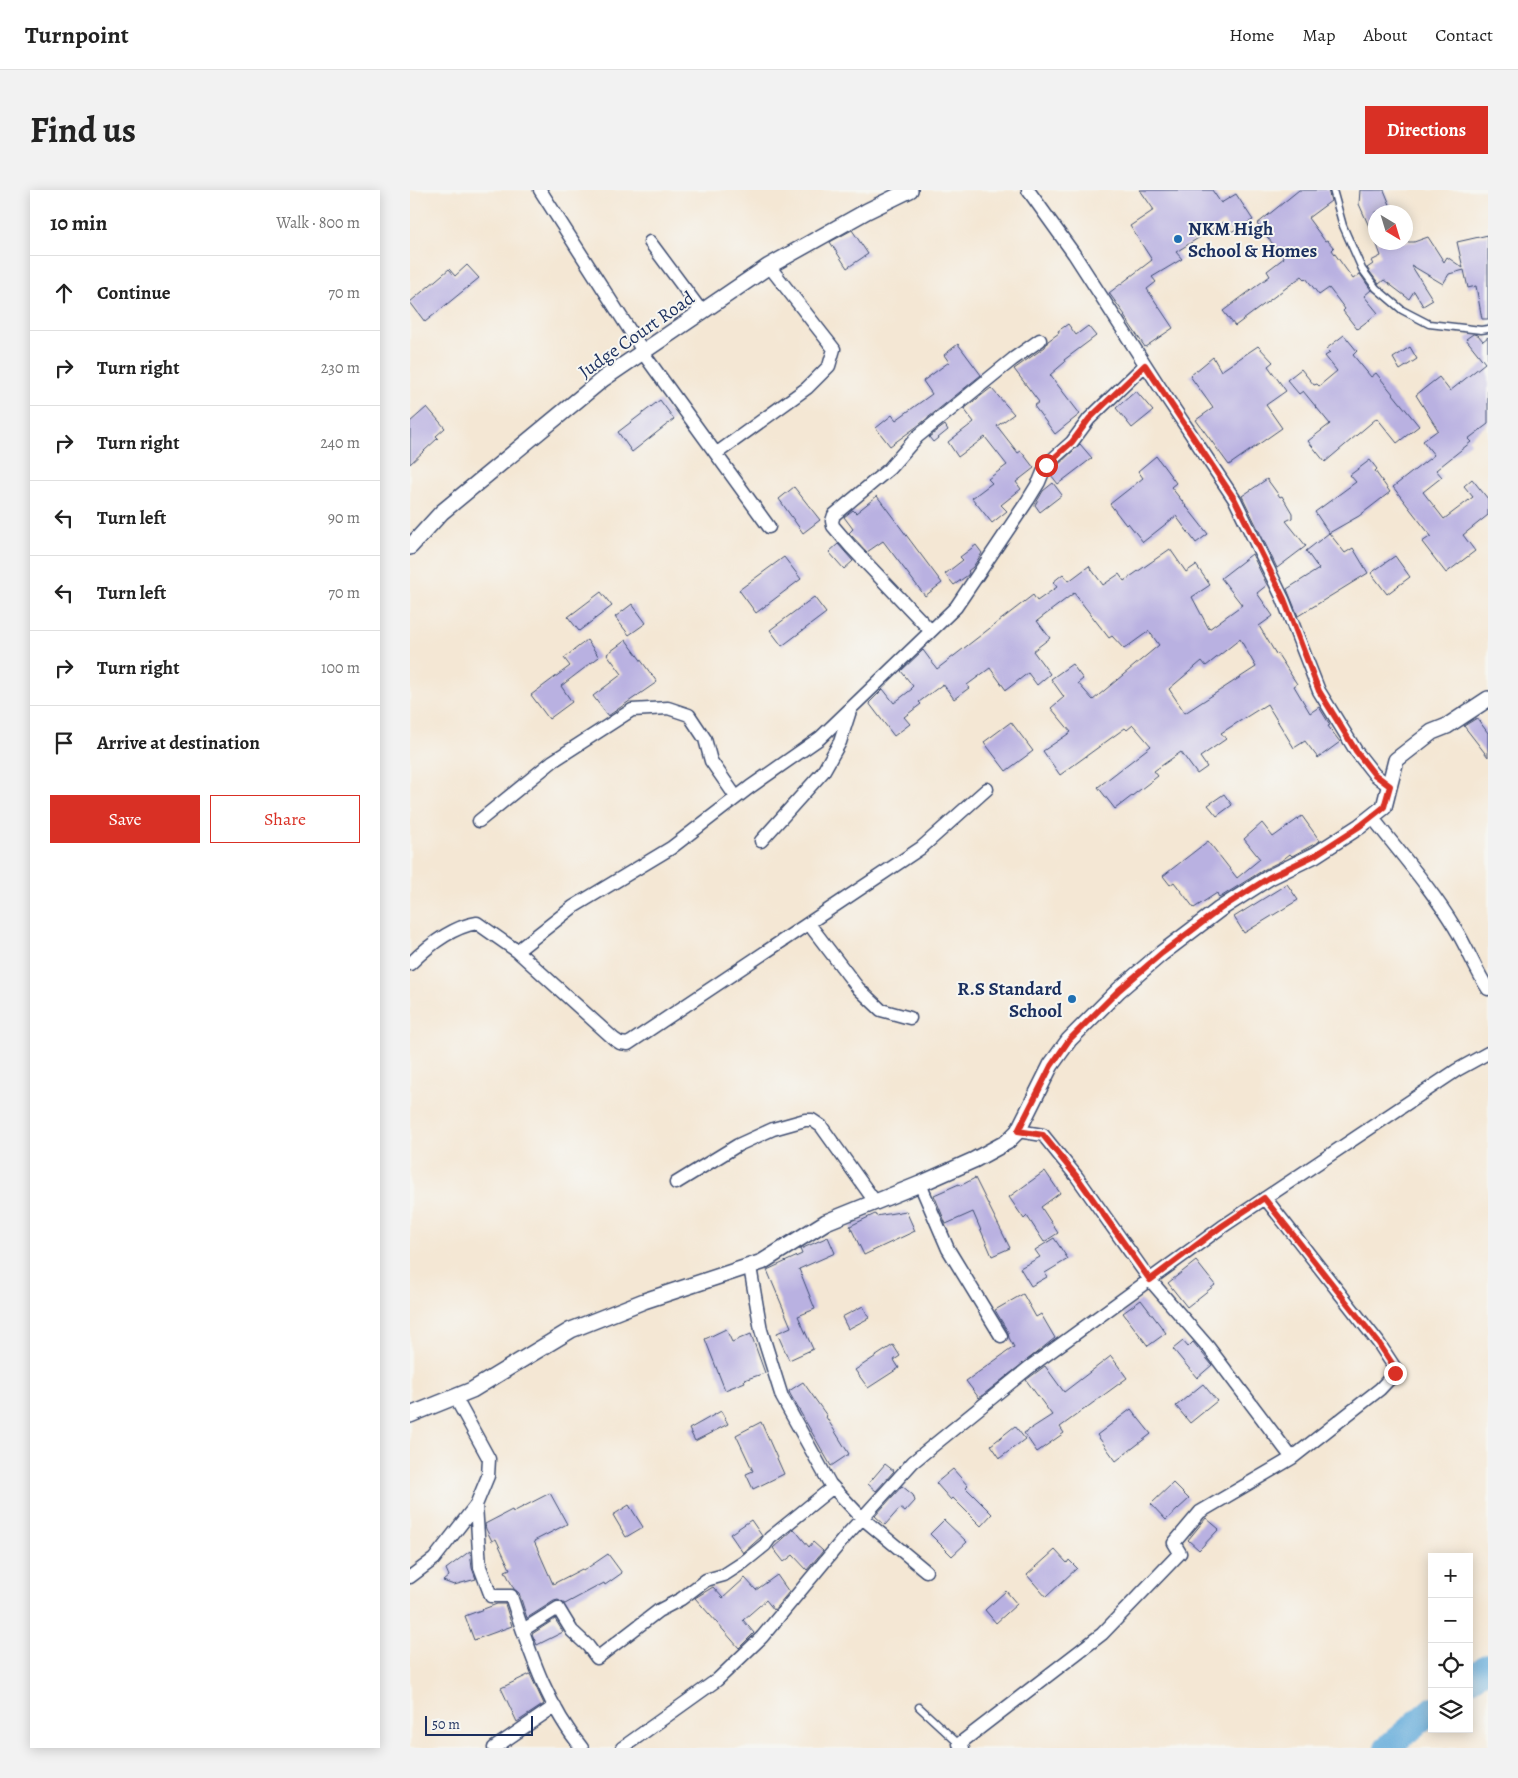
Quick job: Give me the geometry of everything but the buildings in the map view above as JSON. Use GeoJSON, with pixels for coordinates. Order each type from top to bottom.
{"type":"FeatureCollection","features":[{"type":"Feature","properties":{"kind":"street"},"geometry":{"type":"LineString","coordinates":[[540,190],[663,382],[717,453],[769,527]]}},
{"type":"Feature","properties":{"kind":"street","name":"Judge Court Road"},"geometry":{"type":"LineString","coordinates":[[410,547],[442,512],[603,379],[770,266],[867,211],[910,190]]}},
{"type":"Feature","properties":{"kind":"street"},"geometry":{"type":"LineString","coordinates":[[1028,190],[1074,254],[1235,500],[1284,599],[1319,691],[1356,751],[1374,774],[1390,786]]}},
{"type":"Feature","properties":{"kind":"street"},"geometry":{"type":"LineString","coordinates":[[650,242],[702,312]]}},
{"type":"Feature","properties":{"kind":"street"},"geometry":{"type":"LineString","coordinates":[[717,453],[807,388],[829,366],[834,349],[770,266]]}},
{"type":"Feature","properties":{"kind":"street"},"geometry":{"type":"LineString","coordinates":[[930,630],[833,526],[834,515],[889,469],[917,437],[1013,359],[1040,340]]}},
{"type":"Feature","properties":{"kind":"street"},"geometry":{"type":"LineString","coordinates":[[517,952],[572,907],[671,848],[736,797],[820,738],[956,606],[1028,500],[1039,482],[1046,465],[1072,442],[1089,419],[1145,365]]}},
{"type":"Feature","properties":{"kind":"street"},"geometry":{"type":"LineString","coordinates":[[410,1415],[472,1390],[571,1330],[588,1322],[644,1301],[762,1262],[775,1256],[826,1222],[920,1184],[997,1148],[1013,1137],[1018,1131],[1051,1066],[1069,1040],[1119,990],[1162,953],[1220,909],[1270,877],[1315,855],[1372,817],[1384,807],[1396,760],[1432,732],[1447,726],[1488,699]]}},
{"type":"Feature","properties":{"kind":"street"},"geometry":{"type":"LineString","coordinates":[[479,822],[553,761],[632,710],[668,708],[689,715],[705,739],[711,761],[736,797]]}},
{"type":"Feature","properties":{"kind":"street"},"geometry":{"type":"LineString","coordinates":[[761,841],[823,772],[840,742],[850,709]]}},
{"type":"Feature","properties":{"kind":"street"},"geometry":{"type":"LineString","coordinates":[[410,964],[430,945],[469,924],[478,923],[517,952],[620,1044],[628,1044],[921,848],[987,789]]}},
{"type":"Feature","properties":{"kind":"street"},"geometry":{"type":"LineString","coordinates":[[1372,817],[1430,890],[1456,929],[1477,972],[1488,989]]}},
{"type":"Feature","properties":{"kind":"street"},"geometry":{"type":"LineString","coordinates":[[809,924],[858,988],[881,1010],[910,1018]]}},
{"type":"Feature","properties":{"kind":"street"},"geometry":{"type":"LineString","coordinates":[[622,1748],[718,1680],[762,1637],[862,1518],[913,1462],[1031,1366],[1222,1226],[1457,1070],[1488,1053]]}},
{"type":"Feature","properties":{"kind":"street"},"geometry":{"type":"LineString","coordinates":[[676,1183],[738,1145],[773,1129],[804,1120],[812,1120],[821,1126],[876,1203]]}},
{"type":"Feature","properties":{"kind":"street"},"geometry":{"type":"LineString","coordinates":[[1018,1131],[1043,1135],[1077,1177],[1150,1280],[1209,1348],[1292,1458]]}},
{"type":"Feature","properties":{"kind":"street"},"geometry":{"type":"LineString","coordinates":[[920,1184],[948,1249],[1001,1336]]}},
{"type":"Feature","properties":{"kind":"street"},"geometry":{"type":"LineString","coordinates":[[961,1746],[1102,1634],[1180,1552],[1174,1543],[1200,1512],[1292,1458],[1380,1389],[1395,1373],[1395,1368],[1378,1342],[1264,1198]]}},
{"type":"Feature","properties":{"kind":"street"},"geometry":{"type":"LineString","coordinates":[[750,1267],[760,1330],[782,1397],[833,1487],[862,1518],[926,1571]]}},
{"type":"Feature","properties":{"kind":"street"},"geometry":{"type":"LineString","coordinates":[[410,1577],[434,1559],[476,1505],[488,1476],[489,1459],[455,1397]]}},
{"type":"Feature","properties":{"kind":"street"},"geometry":{"type":"LineString","coordinates":[[523,1630],[558,1608],[572,1632],[588,1646],[597,1658],[658,1611],[681,1599],[706,1580],[724,1575],[744,1562],[765,1545],[770,1538],[833,1487]]}},
{"type":"Feature","properties":{"kind":"street"},"geometry":{"type":"LineString","coordinates":[[476,1505],[480,1567],[491,1596],[511,1596],[545,1690],[571,1734],[582,1748]]}},
{"type":"Feature","properties":{"kind":"street"},"geometry":{"type":"LineString","coordinates":[[494,1748],[555,1706]]}},
{"type":"Feature","properties":{"kind":"lane"},"geometry":{"type":"LineString","coordinates":[[1333,190],[1343,226],[1362,269],[1376,288],[1402,310],[1429,324],[1480,330],[1488,329]]}},
{"type":"Feature","properties":{"kind":"lane"},"geometry":{"type":"LineString","coordinates":[[919,1707],[961,1746]]}},
{"type":"Feature","properties":{"kind":"waterway"},"geometry":{"type":"LineString","coordinates":[[1473,1677],[1488,1666]]}},
{"type":"Feature","properties":{"kind":"waterway"},"geometry":{"type":"LineString","coordinates":[[1387,1748],[1428,1713]]}},
{"type":"Feature","properties":{"kind":"place","name":"NKM High School & Homes"},"geometry":{"type":"Point","coordinates":[1178,239]}},
{"type":"Feature","properties":{"kind":"place","name":"R.S Standard School"},"geometry":{"type":"Point","coordinates":[1072,999]}},
{"type":"Feature","properties":{"kind":"route"},"geometry":{"type":"LineString","coordinates":[[1046,465],[1072,442],[1089,419],[1145,365],[1235,500],[1284,599],[1319,691],[1356,751],[1374,774],[1390,786],[1384,807],[1360,826],[1315,855],[1270,877],[1220,909],[1162,953],[1119,990],[1069,1040],[1051,1066],[1018,1131],[1043,1135],[1077,1177],[1150,1280],[1222,1226],[1264,1198],[1378,1342],[1395,1368],[1395,1373]]}}]}
